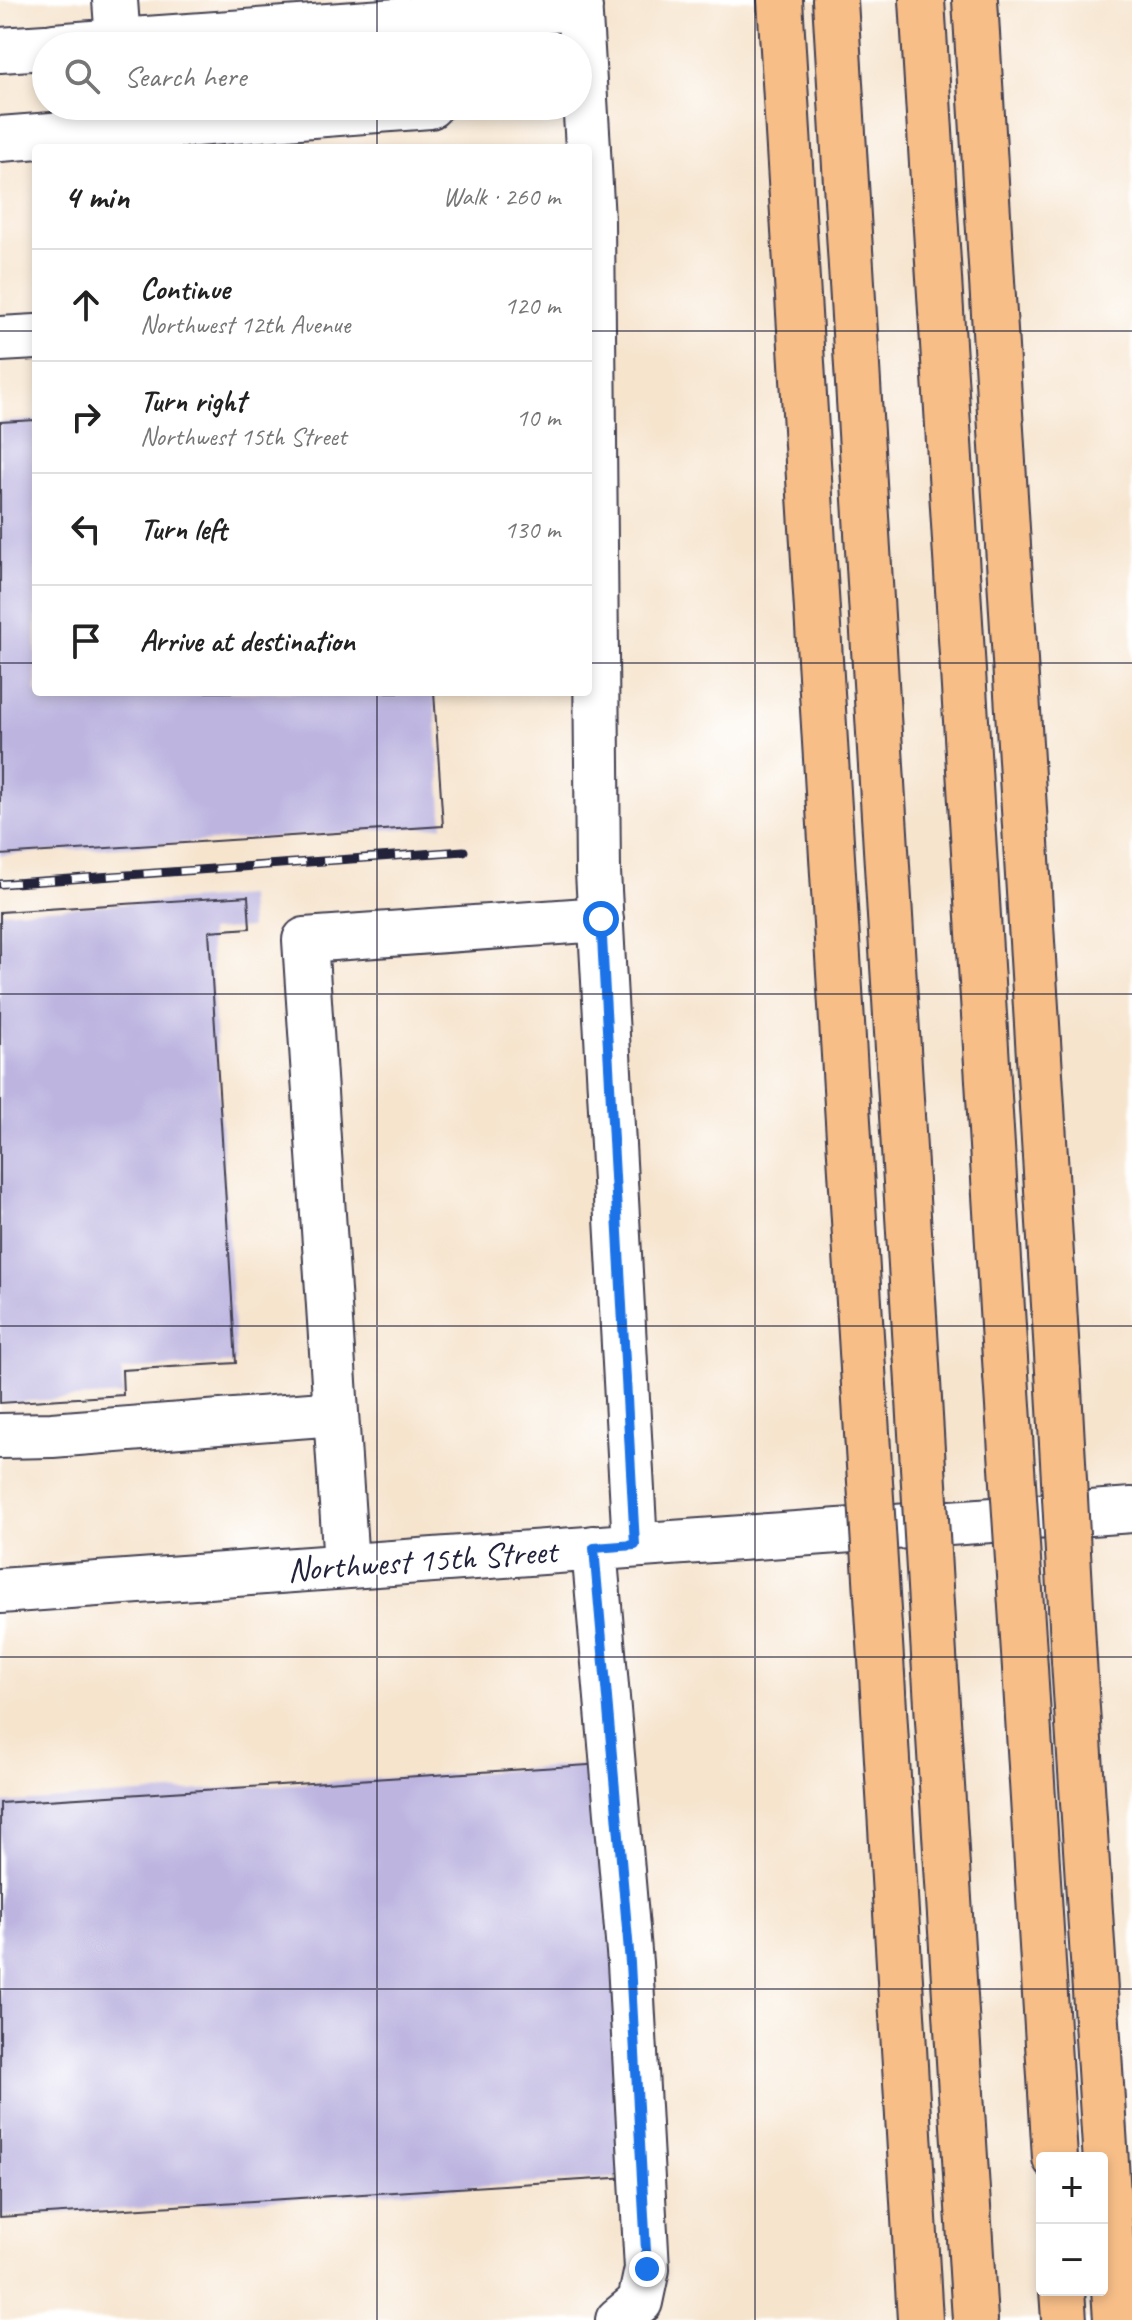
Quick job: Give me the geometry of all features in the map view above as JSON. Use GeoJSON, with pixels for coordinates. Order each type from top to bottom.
{"type":"FeatureCollection","features":[{"type":"Feature","properties":{"kind":"highway"},"geometry":{"type":"LineString","coordinates":[[780,0],[920,2320]]}},
{"type":"Feature","properties":{"kind":"highway"},"geometry":{"type":"LineString","coordinates":[[835,0],[975,2320]]}},
{"type":"Feature","properties":{"kind":"highway"},"geometry":{"type":"LineString","coordinates":[[922,0],[1055,2152]]}},
{"type":"Feature","properties":{"kind":"highway"},"geometry":{"type":"LineString","coordinates":[[975,0],[1116,2320]]}},
{"type":"Feature","properties":{"kind":"highway"},"geometry":{"type":"LineString","coordinates":[[1062,2296],[1064,2320]]}},
{"type":"Feature","properties":{"kind":"street"},"geometry":{"type":"LineString","coordinates":[[89,32],[117,21],[580,4],[580,32]]}},
{"type":"Feature","properties":{"kind":"street"},"geometry":{"type":"LineString","coordinates":[[0,50],[32,48]]}},
{"type":"Feature","properties":{"kind":"street"},"geometry":{"type":"LineString","coordinates":[[0,139],[248,120]]}},
{"type":"Feature","properties":{"kind":"street"},"geometry":{"type":"LineString","coordinates":[[584,120],[587,144]]}},
{"type":"Feature","properties":{"kind":"street"},"geometry":{"type":"LineString","coordinates":[[0,339],[32,337]]}},
{"type":"Feature","properties":{"kind":"street"},"geometry":{"type":"LineString","coordinates":[[592,411],[614,1546],[630,1963],[647,2269],[640,2302],[618,2320]]}},
{"type":"Feature","properties":{"kind":"street"},"geometry":{"type":"LineString","coordinates":[[346,1565],[305,940],[601,919]]}},
{"type":"Feature","properties":{"kind":"street"},"geometry":{"type":"LineString","coordinates":[[0,1436],[52,1435],[336,1413]]}},
{"type":"Feature","properties":{"kind":"street","name":"Northwest 15th Street"},"geometry":{"type":"LineString","coordinates":[[0,1591],[1132,1510]]}},
{"type":"Feature","properties":{"kind":"building"},"geometry":{"type":"Polygon","coordinates":[[[32,420],[32,696],[434,696],[443,826],[0,855],[0,422],[32,420]]]}},
{"type":"Feature","properties":{"kind":"building"},"geometry":{"type":"Polygon","coordinates":[[[248,896],[250,928],[209,931],[236,1363],[122,1370],[123,1395],[0,1403],[0,912],[248,896]]]}},
{"type":"Feature","properties":{"kind":"building"},"geometry":{"type":"Polygon","coordinates":[[[604,1764],[630,2177],[0,2217],[0,1803],[604,1764]]]}},
{"type":"Feature","properties":{"kind":"railway"},"geometry":{"type":"LineString","coordinates":[[0,884],[464,851]]}},
{"type":"Feature","properties":{"kind":"route"},"geometry":{"type":"LineString","coordinates":[[601,919],[635,1545],[594,1548],[630,1963],[647,2269]]}}]}
